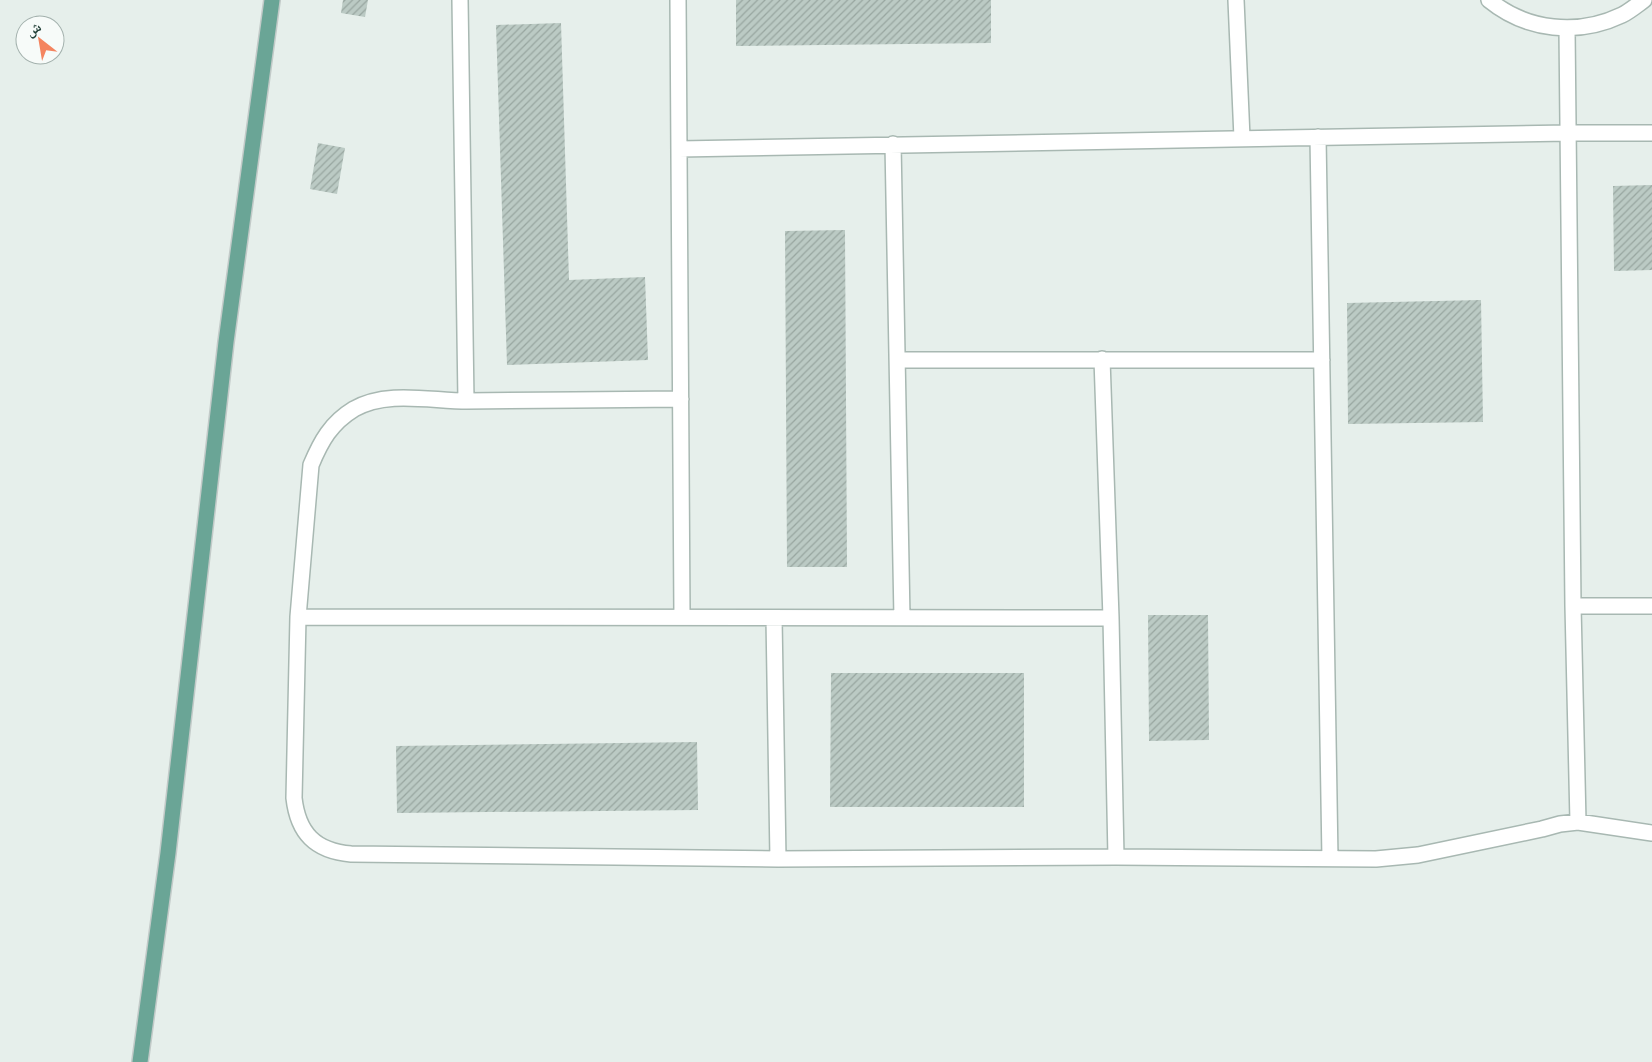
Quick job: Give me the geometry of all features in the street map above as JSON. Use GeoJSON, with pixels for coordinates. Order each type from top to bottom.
{"type":"FeatureCollection","features":[{"type":"Feature","properties":{"kind":"main road"},"geometry":{"type":"LineString","coordinates":[[140,1062],[168,854],[226,342],[272,0]]}},
{"type":"Feature","properties":{"kind":"street"},"geometry":{"type":"LineString","coordinates":[[460,0],[466,401]]}},
{"type":"Feature","properties":{"kind":"street"},"geometry":{"type":"LineString","coordinates":[[678,0],[682,617]]}},
{"type":"Feature","properties":{"kind":"street"},"geometry":{"type":"LineString","coordinates":[[1236,0],[1242,138]]}},
{"type":"Feature","properties":{"kind":"street"},"geometry":{"type":"LineString","coordinates":[[1489,0],[1513,17],[1540,26],[1567,29],[1596,25],[1623,14],[1644,0]]}},
{"type":"Feature","properties":{"kind":"street"},"geometry":{"type":"LineString","coordinates":[[1567,29],[1573,606],[1578,822]]}},
{"type":"Feature","properties":{"kind":"street"},"geometry":{"type":"LineString","coordinates":[[679,148],[1652,133]]}},
{"type":"Feature","properties":{"kind":"street"},"geometry":{"type":"LineString","coordinates":[[1318,137],[1330,859]]}},
{"type":"Feature","properties":{"kind":"street"},"geometry":{"type":"LineString","coordinates":[[893,144],[902,618]]}},
{"type":"Feature","properties":{"kind":"street"},"geometry":{"type":"LineString","coordinates":[[1102,359],[1116,857]]}},
{"type":"Feature","properties":{"kind":"street"},"geometry":{"type":"LineString","coordinates":[[898,360],[1322,360]]}},
{"type":"Feature","properties":{"kind":"street"},"geometry":{"type":"LineString","coordinates":[[681,399],[466,401],[402,398],[378,401],[355,409],[335,424],[320,443],[311,465],[298,617],[294,798],[295,813],[301,827],[310,839],[336,853],[351,854],[778,860],[1116,857],[1376,859],[1418,855],[1560,824],[1578,822],[1652,833]]}},
{"type":"Feature","properties":{"kind":"street"},"geometry":{"type":"LineString","coordinates":[[1573,606],[1652,606]]}},
{"type":"Feature","properties":{"kind":"street"},"geometry":{"type":"LineString","coordinates":[[298,617],[1110,618]]}},
{"type":"Feature","properties":{"kind":"street"},"geometry":{"type":"LineString","coordinates":[[774,618],[778,860]]}},
{"type":"Feature","properties":{"kind":"building"},"geometry":{"type":"Polygon","coordinates":[[[343,0],[368,0],[365,17],[341,13],[343,0]]]}},
{"type":"Feature","properties":{"kind":"building"},"geometry":{"type":"Polygon","coordinates":[[[736,0],[991,0],[991,43],[736,46],[736,0]]]}},
{"type":"Feature","properties":{"kind":"building"},"geometry":{"type":"Polygon","coordinates":[[[561,23],[569,280],[645,277],[648,360],[507,365],[496,25],[561,23]]]}},
{"type":"Feature","properties":{"kind":"building"},"geometry":{"type":"Polygon","coordinates":[[[318,143],[345,148],[337,194],[310,189],[318,143]]]}},
{"type":"Feature","properties":{"kind":"building"},"geometry":{"type":"Polygon","coordinates":[[[1652,185],[1652,270],[1614,271],[1613,186],[1652,185]]]}},
{"type":"Feature","properties":{"kind":"building"},"geometry":{"type":"Polygon","coordinates":[[[845,230],[847,567],[787,567],[785,231],[845,230]]]}},
{"type":"Feature","properties":{"kind":"building"},"geometry":{"type":"Polygon","coordinates":[[[1481,300],[1483,422],[1348,424],[1347,303],[1481,300]]]}},
{"type":"Feature","properties":{"kind":"building"},"geometry":{"type":"Polygon","coordinates":[[[1148,615],[1208,615],[1209,740],[1149,741],[1148,615]]]}},
{"type":"Feature","properties":{"kind":"building"},"geometry":{"type":"Polygon","coordinates":[[[831,673],[1024,673],[1024,807],[830,807],[831,673]]]}},
{"type":"Feature","properties":{"kind":"building"},"geometry":{"type":"Polygon","coordinates":[[[697,742],[698,810],[397,813],[396,746],[697,742]]]}}]}
